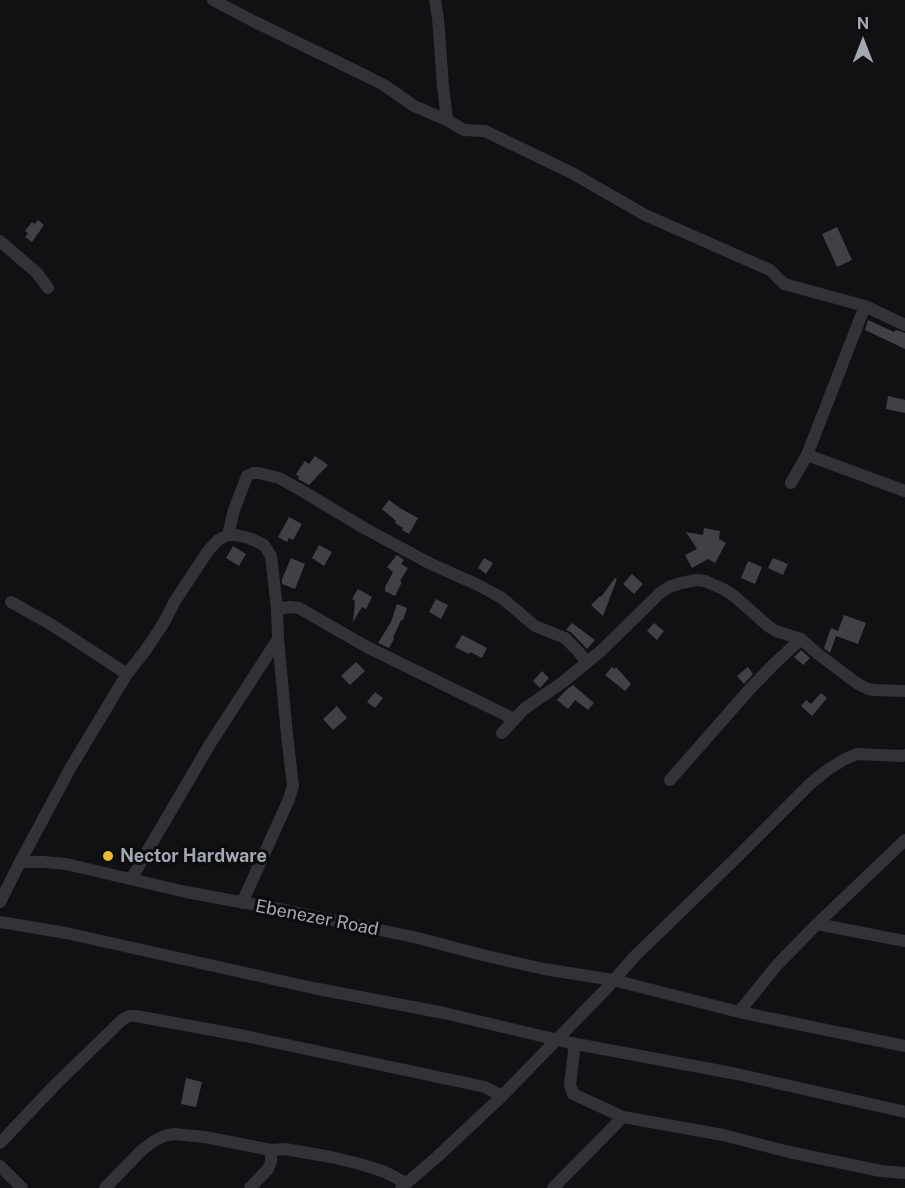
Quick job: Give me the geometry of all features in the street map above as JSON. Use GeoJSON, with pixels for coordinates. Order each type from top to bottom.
{"type":"FeatureCollection","features":[{"type":"Feature","properties":{"kind":"street"},"geometry":{"type":"LineString","coordinates":[[213,0],[384,85],[414,106],[464,130],[485,132],[572,173],[645,215],[770,270],[784,284],[865,306],[905,325]]}},
{"type":"Feature","properties":{"kind":"street"},"geometry":{"type":"LineString","coordinates":[[435,0],[447,120]]}},
{"type":"Feature","properties":{"kind":"street"},"geometry":{"type":"LineString","coordinates":[[0,241],[37,273],[48,288]]}},
{"type":"Feature","properties":{"kind":"street"},"geometry":{"type":"LineString","coordinates":[[791,483],[807,455],[865,306]]}},
{"type":"Feature","properties":{"kind":"street"},"geometry":{"type":"LineString","coordinates":[[807,455],[905,491]]}},
{"type":"Feature","properties":{"kind":"street"},"geometry":{"type":"LineString","coordinates":[[228,536],[234,510],[247,476],[259,473],[279,478],[429,563],[502,597],[535,626],[565,638],[586,663]]}},
{"type":"Feature","properties":{"kind":"street"},"geometry":{"type":"LineString","coordinates":[[0,903],[71,767],[127,674],[151,642],[208,551],[218,540],[236,535],[264,545],[270,553],[278,609],[293,786],[290,799],[242,903]]}},
{"type":"Feature","properties":{"kind":"street"},"geometry":{"type":"LineString","coordinates":[[502,733],[524,709],[563,682],[606,646],[660,593],[669,587],[696,580],[705,581],[733,595],[768,626],[801,639],[848,677],[868,689],[905,691]]}},
{"type":"Feature","properties":{"kind":"street"},"geometry":{"type":"LineString","coordinates":[[11,602],[52,625],[127,674]]}},
{"type":"Feature","properties":{"kind":"street"},"geometry":{"type":"LineString","coordinates":[[278,609],[299,608],[367,646],[514,719]]}},
{"type":"Feature","properties":{"kind":"street"},"geometry":{"type":"LineString","coordinates":[[131,879],[210,744],[279,639]]}},
{"type":"Feature","properties":{"kind":"street"},"geometry":{"type":"LineString","coordinates":[[670,780],[742,698],[801,639]]}},
{"type":"Feature","properties":{"kind":"street"},"geometry":{"type":"LineString","coordinates":[[105,1188],[142,1150],[164,1136],[174,1134],[347,1160],[385,1173],[403,1185],[437,1157],[502,1096],[634,957],[826,771],[857,754],[905,755]]}},
{"type":"Feature","properties":{"kind":"street"},"geometry":{"type":"LineString","coordinates":[[739,1012],[777,965],[905,840]]}},
{"type":"Feature","properties":{"kind":"street","name":"Ebenezer Road"},"geometry":{"type":"LineString","coordinates":[[20,862],[66,864],[242,903],[418,938],[482,956],[613,980],[739,1012],[905,1046]]}},
{"type":"Feature","properties":{"kind":"street"},"geometry":{"type":"LineString","coordinates":[[0,922],[66,933],[313,988],[737,1074],[905,1112]]}},
{"type":"Feature","properties":{"kind":"street"},"geometry":{"type":"LineString","coordinates":[[817,924],[905,941]]}},
{"type":"Feature","properties":{"kind":"street"},"geometry":{"type":"LineString","coordinates":[[0,1143],[56,1084],[122,1020],[129,1016],[257,1038],[485,1087],[502,1096]]}},
{"type":"Feature","properties":{"kind":"street"},"geometry":{"type":"LineString","coordinates":[[571,1042],[574,1052],[570,1084],[573,1094],[623,1117],[723,1135],[789,1152],[881,1171],[905,1173]]}},
{"type":"Feature","properties":{"kind":"street"},"geometry":{"type":"LineString","coordinates":[[553,1188],[623,1117]]}},
{"type":"Feature","properties":{"kind":"street"},"geometry":{"type":"LineString","coordinates":[[250,1188],[268,1169],[271,1162],[271,1150]]}},
{"type":"Feature","properties":{"kind":"street"},"geometry":{"type":"LineString","coordinates":[[0,1166],[22,1188]]}},
{"type":"Feature","properties":{"kind":"building"},"geometry":{"type":"Polygon","coordinates":[[[38,220],[44,225],[32,242],[25,237],[28,233],[25,231],[32,222],[35,224],[38,220]]]}},
{"type":"Feature","properties":{"kind":"building"},"geometry":{"type":"Polygon","coordinates":[[[837,227],[852,260],[837,267],[822,234],[837,227]]]}},
{"type":"Feature","properties":{"kind":"building"},"geometry":{"type":"Polygon","coordinates":[[[868,320],[894,332],[896,330],[905,333],[905,349],[865,330],[868,320]]]}},
{"type":"Feature","properties":{"kind":"building"},"geometry":{"type":"Polygon","coordinates":[[[888,396],[905,400],[905,413],[886,409],[888,396]]]}},
{"type":"Feature","properties":{"kind":"building"},"geometry":{"type":"Polygon","coordinates":[[[315,456],[328,465],[309,485],[298,479],[296,474],[305,461],[309,464],[315,456]]]}},
{"type":"Feature","properties":{"kind":"building"},"geometry":{"type":"Polygon","coordinates":[[[389,500],[418,518],[409,534],[402,530],[403,528],[382,509],[389,500]]]}},
{"type":"Feature","properties":{"kind":"building"},"geometry":{"type":"Polygon","coordinates":[[[289,517],[302,524],[293,540],[289,538],[287,542],[278,537],[289,517]]]}},
{"type":"Feature","properties":{"kind":"building"},"geometry":{"type":"Polygon","coordinates":[[[704,528],[720,531],[719,539],[726,543],[715,563],[708,559],[692,568],[685,555],[697,549],[686,532],[703,535],[704,528]]]}},
{"type":"Feature","properties":{"kind":"building"},"geometry":{"type":"Polygon","coordinates":[[[319,545],[332,552],[324,566],[312,558],[319,545]]]}},
{"type":"Feature","properties":{"kind":"building"},"geometry":{"type":"Polygon","coordinates":[[[233,546],[246,554],[239,566],[226,558],[233,546]]]}},
{"type":"Feature","properties":{"kind":"building"},"geometry":{"type":"Polygon","coordinates":[[[397,555],[404,560],[401,564],[408,568],[395,596],[385,591],[385,587],[393,572],[387,567],[397,555]]]}},
{"type":"Feature","properties":{"kind":"building"},"geometry":{"type":"Polygon","coordinates":[[[291,558],[305,564],[295,589],[282,584],[291,558]]]}},
{"type":"Feature","properties":{"kind":"building"},"geometry":{"type":"Polygon","coordinates":[[[484,558],[493,563],[486,574],[478,568],[484,558]]]}},
{"type":"Feature","properties":{"kind":"building"},"geometry":{"type":"Polygon","coordinates":[[[773,558],[788,564],[783,575],[768,568],[773,558]]]}},
{"type":"Feature","properties":{"kind":"building"},"geometry":{"type":"Polygon","coordinates":[[[748,561],[762,567],[755,584],[741,578],[748,561]]]}},
{"type":"Feature","properties":{"kind":"building"},"geometry":{"type":"Polygon","coordinates":[[[632,574],[643,584],[634,594],[623,584],[632,574]]]}},
{"type":"Feature","properties":{"kind":"building"},"geometry":{"type":"Polygon","coordinates":[[[615,578],[617,579],[603,616],[591,605],[601,597],[615,578]]]}},
{"type":"Feature","properties":{"kind":"building"},"geometry":{"type":"Polygon","coordinates":[[[358,589],[372,597],[366,609],[362,607],[353,622],[355,601],[352,599],[358,589]]]}},
{"type":"Feature","properties":{"kind":"building"},"geometry":{"type":"Polygon","coordinates":[[[436,599],[448,605],[441,619],[429,612],[436,599]]]}},
{"type":"Feature","properties":{"kind":"building"},"geometry":{"type":"Polygon","coordinates":[[[397,604],[407,608],[389,648],[378,643],[391,622],[397,604]]]}},
{"type":"Feature","properties":{"kind":"building"},"geometry":{"type":"Polygon","coordinates":[[[844,615],[866,623],[858,644],[836,636],[830,653],[824,648],[831,628],[838,631],[844,615]]]}},
{"type":"Feature","properties":{"kind":"building"},"geometry":{"type":"Polygon","coordinates":[[[572,623],[595,640],[587,649],[571,632],[566,630],[572,623]]]}},
{"type":"Feature","properties":{"kind":"building"},"geometry":{"type":"Polygon","coordinates":[[[654,623],[664,631],[657,640],[647,631],[654,623]]]}},
{"type":"Feature","properties":{"kind":"building"},"geometry":{"type":"Polygon","coordinates":[[[462,635],[487,648],[482,658],[455,647],[462,635]]]}},
{"type":"Feature","properties":{"kind":"building"},"geometry":{"type":"Polygon","coordinates":[[[801,650],[810,658],[803,665],[794,657],[801,650]]]}},
{"type":"Feature","properties":{"kind":"building"},"geometry":{"type":"Polygon","coordinates":[[[356,662],[365,671],[350,685],[341,676],[356,662]]]}},
{"type":"Feature","properties":{"kind":"building"},"geometry":{"type":"Polygon","coordinates":[[[612,667],[615,669],[616,667],[631,684],[625,691],[605,675],[612,667]]]}},
{"type":"Feature","properties":{"kind":"building"},"geometry":{"type":"Polygon","coordinates":[[[748,667],[753,674],[744,684],[737,676],[748,667]]]}},
{"type":"Feature","properties":{"kind":"building"},"geometry":{"type":"Polygon","coordinates":[[[542,671],[549,678],[540,688],[533,681],[542,671]]]}},
{"type":"Feature","properties":{"kind":"building"},"geometry":{"type":"Polygon","coordinates":[[[573,685],[594,703],[588,710],[575,700],[568,709],[557,700],[573,685]]]}},
{"type":"Feature","properties":{"kind":"building"},"geometry":{"type":"Polygon","coordinates":[[[375,692],[383,698],[375,708],[367,702],[375,692]]]}},
{"type":"Feature","properties":{"kind":"building"},"geometry":{"type":"Polygon","coordinates":[[[821,693],[827,698],[812,716],[801,706],[806,700],[811,704],[821,693]]]}},
{"type":"Feature","properties":{"kind":"building"},"geometry":{"type":"Polygon","coordinates":[[[337,706],[347,718],[333,730],[323,719],[337,706]]]}},
{"type":"Feature","properties":{"kind":"building"},"geometry":{"type":"Polygon","coordinates":[[[186,1078],[202,1082],[196,1107],[181,1104],[186,1078]]]}},
{"type":"Feature","properties":{"kind":"place","name":"Nector Hardware"},"geometry":{"type":"Point","coordinates":[108,856]}}]}
